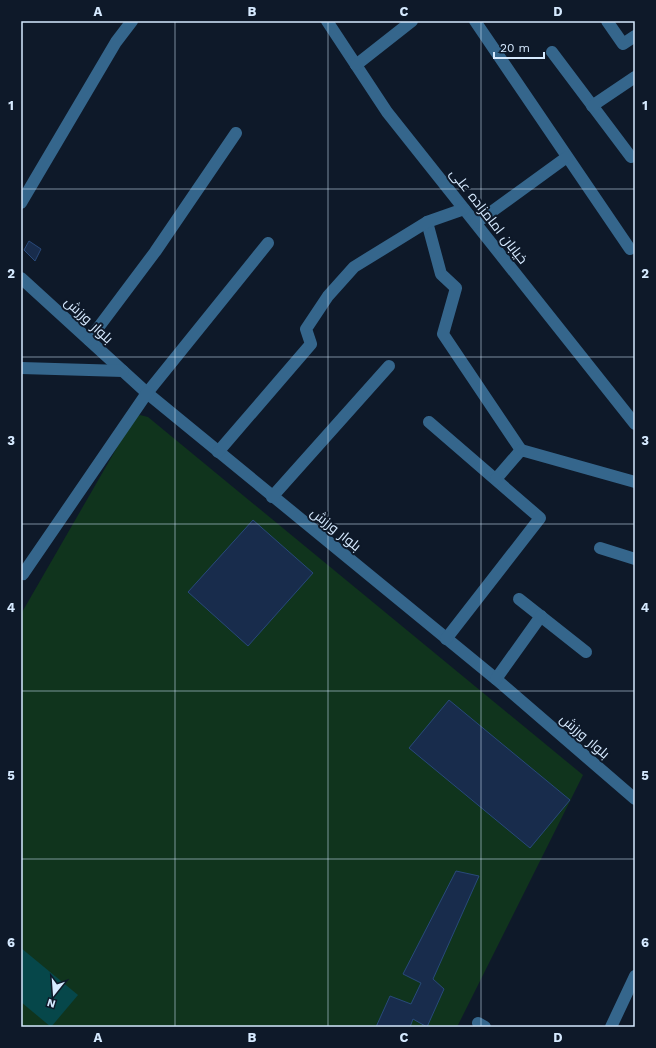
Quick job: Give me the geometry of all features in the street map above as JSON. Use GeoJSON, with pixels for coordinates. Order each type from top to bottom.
{"type":"FeatureCollection","features":[{"type":"Feature","properties":{"kind":"street"},"geometry":{"type":"LineString","coordinates":[[21,203],[116,42],[132,21]]}},
{"type":"Feature","properties":{"kind":"street","name":"خیابان امامزاده علی"},"geometry":{"type":"LineString","coordinates":[[327,21],[387,112],[635,424]]}},
{"type":"Feature","properties":{"kind":"street"},"geometry":{"type":"LineString","coordinates":[[356,65],[412,21]]}},
{"type":"Feature","properties":{"kind":"street"},"geometry":{"type":"LineString","coordinates":[[475,21],[630,249]]}},
{"type":"Feature","properties":{"kind":"street"},"geometry":{"type":"LineString","coordinates":[[607,21],[623,44],[635,36]]}},
{"type":"Feature","properties":{"kind":"street"},"geometry":{"type":"LineString","coordinates":[[552,52],[631,157]]}},
{"type":"Feature","properties":{"kind":"street"},"geometry":{"type":"LineString","coordinates":[[592,106],[635,77]]}},
{"type":"Feature","properties":{"kind":"street"},"geometry":{"type":"LineString","coordinates":[[89,340],[155,252],[236,133]]}},
{"type":"Feature","properties":{"kind":"street"},"geometry":{"type":"LineString","coordinates":[[476,223],[567,157]]}},
{"type":"Feature","properties":{"kind":"street"},"geometry":{"type":"LineString","coordinates":[[218,452],[311,344],[306,329],[328,296],[354,267],[426,222],[464,209]]}},
{"type":"Feature","properties":{"kind":"street"},"geometry":{"type":"LineString","coordinates":[[426,222],[440,274],[456,288],[443,334],[521,450],[635,482]]}},
{"type":"Feature","properties":{"kind":"street"},"geometry":{"type":"LineString","coordinates":[[22,575],[147,393],[268,244]]}},
{"type":"Feature","properties":{"kind":"street","name":"بلوار ورزش"},"geometry":{"type":"LineString","coordinates":[[21,278],[147,393],[496,679],[635,799]]}},
{"type":"Feature","properties":{"kind":"street"},"geometry":{"type":"LineString","coordinates":[[272,496],[389,366]]}},
{"type":"Feature","properties":{"kind":"street"},"geometry":{"type":"LineString","coordinates":[[21,368],[123,371]]}},
{"type":"Feature","properties":{"kind":"street"},"geometry":{"type":"LineString","coordinates":[[429,422],[540,518],[446,638]]}},
{"type":"Feature","properties":{"kind":"street"},"geometry":{"type":"LineString","coordinates":[[496,479],[521,450]]}},
{"type":"Feature","properties":{"kind":"street"},"geometry":{"type":"LineString","coordinates":[[600,548],[635,559]]}},
{"type":"Feature","properties":{"kind":"street"},"geometry":{"type":"LineString","coordinates":[[519,599],[586,652]]}},
{"type":"Feature","properties":{"kind":"street"},"geometry":{"type":"LineString","coordinates":[[496,679],[541,616]]}},
{"type":"Feature","properties":{"kind":"street"},"geometry":{"type":"LineString","coordinates":[[611,1027],[635,976]]}},
{"type":"Feature","properties":{"kind":"shaded area"},"geometry":{"type":"Polygon","coordinates":[[[140,415],[148,417],[583,775],[457,1027],[21,1027],[21,614],[134,418],[140,415]]]}},
{"type":"Feature","properties":{"kind":"shaded area"},"geometry":{"type":"Polygon","coordinates":[[[21,948],[78,995],[51,1027],[21,1002],[21,948]]]}},
{"type":"Feature","properties":{"kind":"building"},"geometry":{"type":"Polygon","coordinates":[[[29,241],[41,249],[35,261],[24,250],[29,241]]]}},
{"type":"Feature","properties":{"kind":"building"},"geometry":{"type":"Polygon","coordinates":[[[253,520],[313,573],[248,646],[188,592],[253,520]]]}},
{"type":"Feature","properties":{"kind":"building"},"geometry":{"type":"Polygon","coordinates":[[[449,700],[570,800],[530,848],[409,748],[449,700]]]}},
{"type":"Feature","properties":{"kind":"building"},"geometry":{"type":"Polygon","coordinates":[[[456,871],[479,876],[433,979],[444,989],[427,1027],[413,1019],[410,1027],[376,1027],[390,996],[411,1004],[421,983],[403,974],[456,871]]]}}]}
